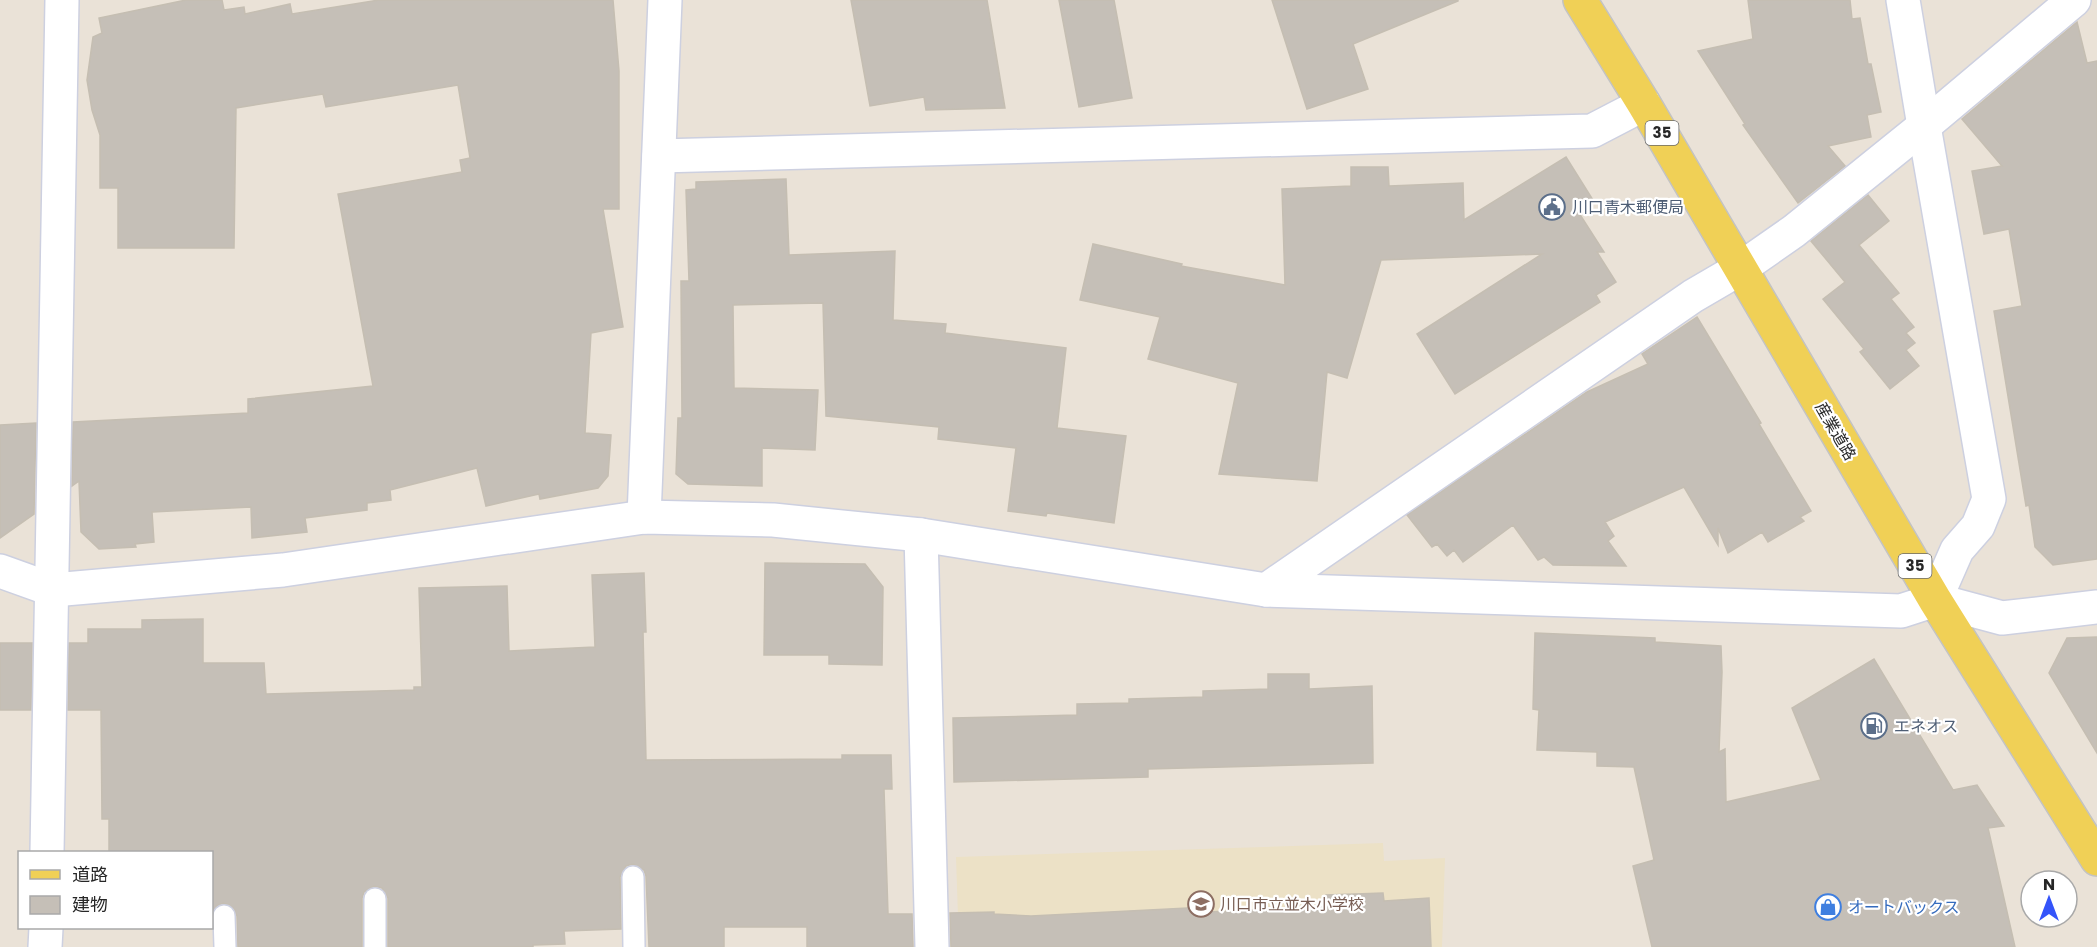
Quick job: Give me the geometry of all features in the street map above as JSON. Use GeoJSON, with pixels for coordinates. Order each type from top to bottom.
{"type":"FeatureCollection","features":[{"type":"Feature","properties":{"kind":"main road","name":"産業道路"},"geometry":{"type":"LineString","coordinates":[[1580,0],[1644,104],[1935,600],[2097,859]]}},
{"type":"Feature","properties":{"kind":"street"},"geometry":{"type":"LineString","coordinates":[[47,851],[62,0]]}},
{"type":"Feature","properties":{"kind":"street"},"geometry":{"type":"LineString","coordinates":[[644,517],[665,0]]}},
{"type":"Feature","properties":{"kind":"street"},"geometry":{"type":"LineString","coordinates":[[1903,0],[1989,499],[1978,526],[1957,550],[1935,600]]}},
{"type":"Feature","properties":{"kind":"street"},"geometry":{"type":"LineString","coordinates":[[1266,590],[1693,296],[1741,268],[1794,231],[2074,0]]}},
{"type":"Feature","properties":{"kind":"street"},"geometry":{"type":"LineString","coordinates":[[659,156],[1592,131],[1644,104]]}},
{"type":"Feature","properties":{"kind":"street"},"geometry":{"type":"LineString","coordinates":[[0,571],[53,590],[283,570],[644,517],[773,520],[921,536],[1266,590],[1901,610],[1935,600],[2002,618],[2097,607]]}},
{"type":"Feature","properties":{"kind":"street"},"geometry":{"type":"LineString","coordinates":[[921,536],[932,947]]}},
{"type":"Feature","properties":{"kind":"street"},"geometry":{"type":"LineString","coordinates":[[45,929],[45,947]]}},
{"type":"Feature","properties":{"kind":"lane"},"geometry":{"type":"LineString","coordinates":[[633,877],[634,947]]}},
{"type":"Feature","properties":{"kind":"lane"},"geometry":{"type":"LineString","coordinates":[[375,899],[375,947]]}},
{"type":"Feature","properties":{"kind":"lane"},"geometry":{"type":"LineString","coordinates":[[224,916],[225,947]]}},
{"type":"Feature","properties":{"kind":"shaded area","name":"川口市立並木小学校"},"geometry":{"type":"Polygon","coordinates":[[[1383,843],[1384,861],[1445,858],[1442,947],[959,947],[956,857],[1383,843]]]}},
{"type":"Feature","properties":{"kind":"building"},"geometry":{"type":"Polygon","coordinates":[[[186,0],[222,0],[224,10],[244,7],[245,14],[290,4],[292,14],[379,0],[613,0],[619,71],[619,209],[603,209],[623,327],[591,333],[585,433],[611,435],[608,476],[598,488],[540,499],[539,494],[486,506],[477,468],[390,490],[391,500],[367,503],[367,510],[305,518],[307,532],[252,538],[251,507],[152,512],[154,542],[135,544],[136,547],[99,549],[81,532],[79,481],[72,486],[73,422],[248,413],[248,399],[373,386],[338,194],[462,172],[460,160],[470,158],[458,85],[326,107],[323,94],[236,108],[234,248],[118,248],[118,188],[100,188],[100,135],[92,110],[87,80],[93,37],[102,33],[99,18],[186,0]]]}},
{"type":"Feature","properties":{"kind":"building"},"geometry":{"type":"Polygon","coordinates":[[[851,0],[987,0],[1005,108],[926,110],[924,97],[870,106],[851,0]]]}},
{"type":"Feature","properties":{"kind":"building"},"geometry":{"type":"Polygon","coordinates":[[[1059,0],[1114,0],[1132,98],[1079,107],[1059,0]]]}},
{"type":"Feature","properties":{"kind":"building"},"geometry":{"type":"Polygon","coordinates":[[[1272,0],[1458,1],[1353,44],[1368,89],[1307,109],[1272,0]]]}},
{"type":"Feature","properties":{"kind":"building"},"geometry":{"type":"Polygon","coordinates":[[[1748,0],[1850,0],[1852,19],[1860,18],[1868,64],[1871,64],[1881,112],[1867,115],[1871,137],[1828,146],[1845,166],[1798,203],[1743,125],[1745,124],[1698,51],[1753,39],[1748,0]]]}},
{"type":"Feature","properties":{"kind":"building"},"geometry":{"type":"Polygon","coordinates":[[[2077,22],[2087,63],[2097,61],[2097,559],[2053,565],[2035,547],[2029,505],[2026,506],[1994,311],[2022,306],[2009,229],[1984,234],[1972,171],[2002,166],[1962,119],[2077,22]]]}},
{"type":"Feature","properties":{"kind":"building"},"geometry":{"type":"Polygon","coordinates":[[[1566,157],[1593,200],[1577,210],[1604,252],[1597,252],[1616,282],[1596,295],[1600,302],[1455,394],[1417,334],[1542,254],[1381,260],[1347,378],[1327,372],[1317,481],[1219,474],[1238,383],[1148,359],[1160,317],[1080,300],[1093,244],[1182,264],[1181,266],[1285,285],[1282,189],[1351,186],[1351,167],[1388,167],[1389,186],[1463,183],[1464,220],[1566,157]]]}},
{"type":"Feature","properties":{"kind":"building"},"geometry":{"type":"Polygon","coordinates":[[[786,179],[789,255],[895,251],[893,320],[946,324],[945,333],[1066,348],[1057,428],[1126,436],[1114,523],[1047,513],[1046,516],[1008,511],[1016,448],[938,439],[939,427],[826,416],[823,303],[733,305],[734,388],[818,390],[815,450],[762,448],[762,486],[688,484],[676,474],[678,418],[682,418],[681,281],[689,281],[686,190],[696,189],[696,182],[786,179]]]}},
{"type":"Feature","properties":{"kind":"building"},"geometry":{"type":"Polygon","coordinates":[[[1868,195],[1889,221],[1859,245],[1899,293],[1891,299],[1914,327],[1906,333],[1915,343],[1906,350],[1919,366],[1890,389],[1860,352],[1864,349],[1823,299],[1845,282],[1811,241],[1868,195]]]}},
{"type":"Feature","properties":{"kind":"building"},"geometry":{"type":"Polygon","coordinates":[[[1697,317],[1811,511],[1800,517],[1804,521],[1768,542],[1762,532],[1728,553],[1718,528],[1718,545],[1684,487],[1605,522],[1614,536],[1608,541],[1626,566],[1553,565],[1544,557],[1538,560],[1513,525],[1463,562],[1454,550],[1447,556],[1437,544],[1432,547],[1407,515],[1587,392],[1648,364],[1642,354],[1697,317]]]}},
{"type":"Feature","properties":{"kind":"building"},"geometry":{"type":"Polygon","coordinates":[[[36,423],[34,514],[0,538],[0,425],[36,423]]]}},
{"type":"Feature","properties":{"kind":"building"},"geometry":{"type":"Polygon","coordinates":[[[765,563],[865,564],[883,587],[882,665],[829,664],[829,655],[764,655],[765,563]]]}},
{"type":"Feature","properties":{"kind":"building"},"geometry":{"type":"Polygon","coordinates":[[[644,573],[646,760],[842,759],[842,755],[891,755],[892,789],[884,789],[888,914],[912,914],[913,947],[807,947],[807,927],[724,927],[724,947],[649,947],[646,876],[644,870],[633,864],[626,866],[620,877],[621,929],[564,931],[565,944],[533,945],[533,947],[388,947],[388,898],[382,888],[374,886],[364,892],[362,898],[362,947],[238,947],[237,916],[234,909],[223,903],[217,906],[213,913],[213,851],[109,851],[109,819],[102,819],[101,710],[68,710],[69,643],[88,643],[88,629],[142,629],[142,620],[203,619],[203,663],[264,663],[266,694],[414,690],[414,687],[422,687],[419,588],[507,586],[509,651],[595,647],[592,575],[644,573]]]}},
{"type":"Feature","properties":{"kind":"building"},"geometry":{"type":"Polygon","coordinates":[[[1535,633],[1655,638],[1655,642],[1721,646],[1719,752],[1725,749],[1726,802],[1821,780],[1792,708],[1874,659],[1953,790],[1977,785],[2004,826],[1988,828],[2015,947],[1652,947],[1633,866],[1654,860],[1634,767],[1597,766],[1597,752],[1537,750],[1539,710],[1533,709],[1535,633]]]}},
{"type":"Feature","properties":{"kind":"building"},"geometry":{"type":"Polygon","coordinates":[[[2097,637],[2097,753],[2049,673],[2067,638],[2097,637]]]}},
{"type":"Feature","properties":{"kind":"building"},"geometry":{"type":"Polygon","coordinates":[[[0,643],[32,643],[31,710],[0,710],[0,643]]]}},
{"type":"Feature","properties":{"kind":"building"},"geometry":{"type":"Polygon","coordinates":[[[1268,674],[1309,674],[1309,689],[1372,686],[1373,763],[1148,769],[1148,777],[954,782],[953,718],[1077,715],[1077,704],[1129,703],[1129,699],[1203,697],[1203,691],[1268,689],[1268,674]]]}},
{"type":"Feature","properties":{"kind":"building"},"geometry":{"type":"Polygon","coordinates":[[[1383,893],[1384,901],[1429,898],[1431,947],[951,947],[950,913],[994,912],[994,914],[1031,916],[1207,907],[1208,912],[1326,906],[1326,895],[1383,893]]]}},
{"type":"Feature","properties":{"kind":"place","name":"川口青木郵便局"},"geometry":{"type":"Point","coordinates":[1552,207]}},
{"type":"Feature","properties":{"kind":"place","name":"エネオス"},"geometry":{"type":"Point","coordinates":[1874,726]}},
{"type":"Feature","properties":{"kind":"place","name":"川口市立並木小学校"},"geometry":{"type":"Point","coordinates":[1201,904]}},
{"type":"Feature","properties":{"kind":"place","name":"オートバックス"},"geometry":{"type":"Point","coordinates":[1828,907]}}]}
